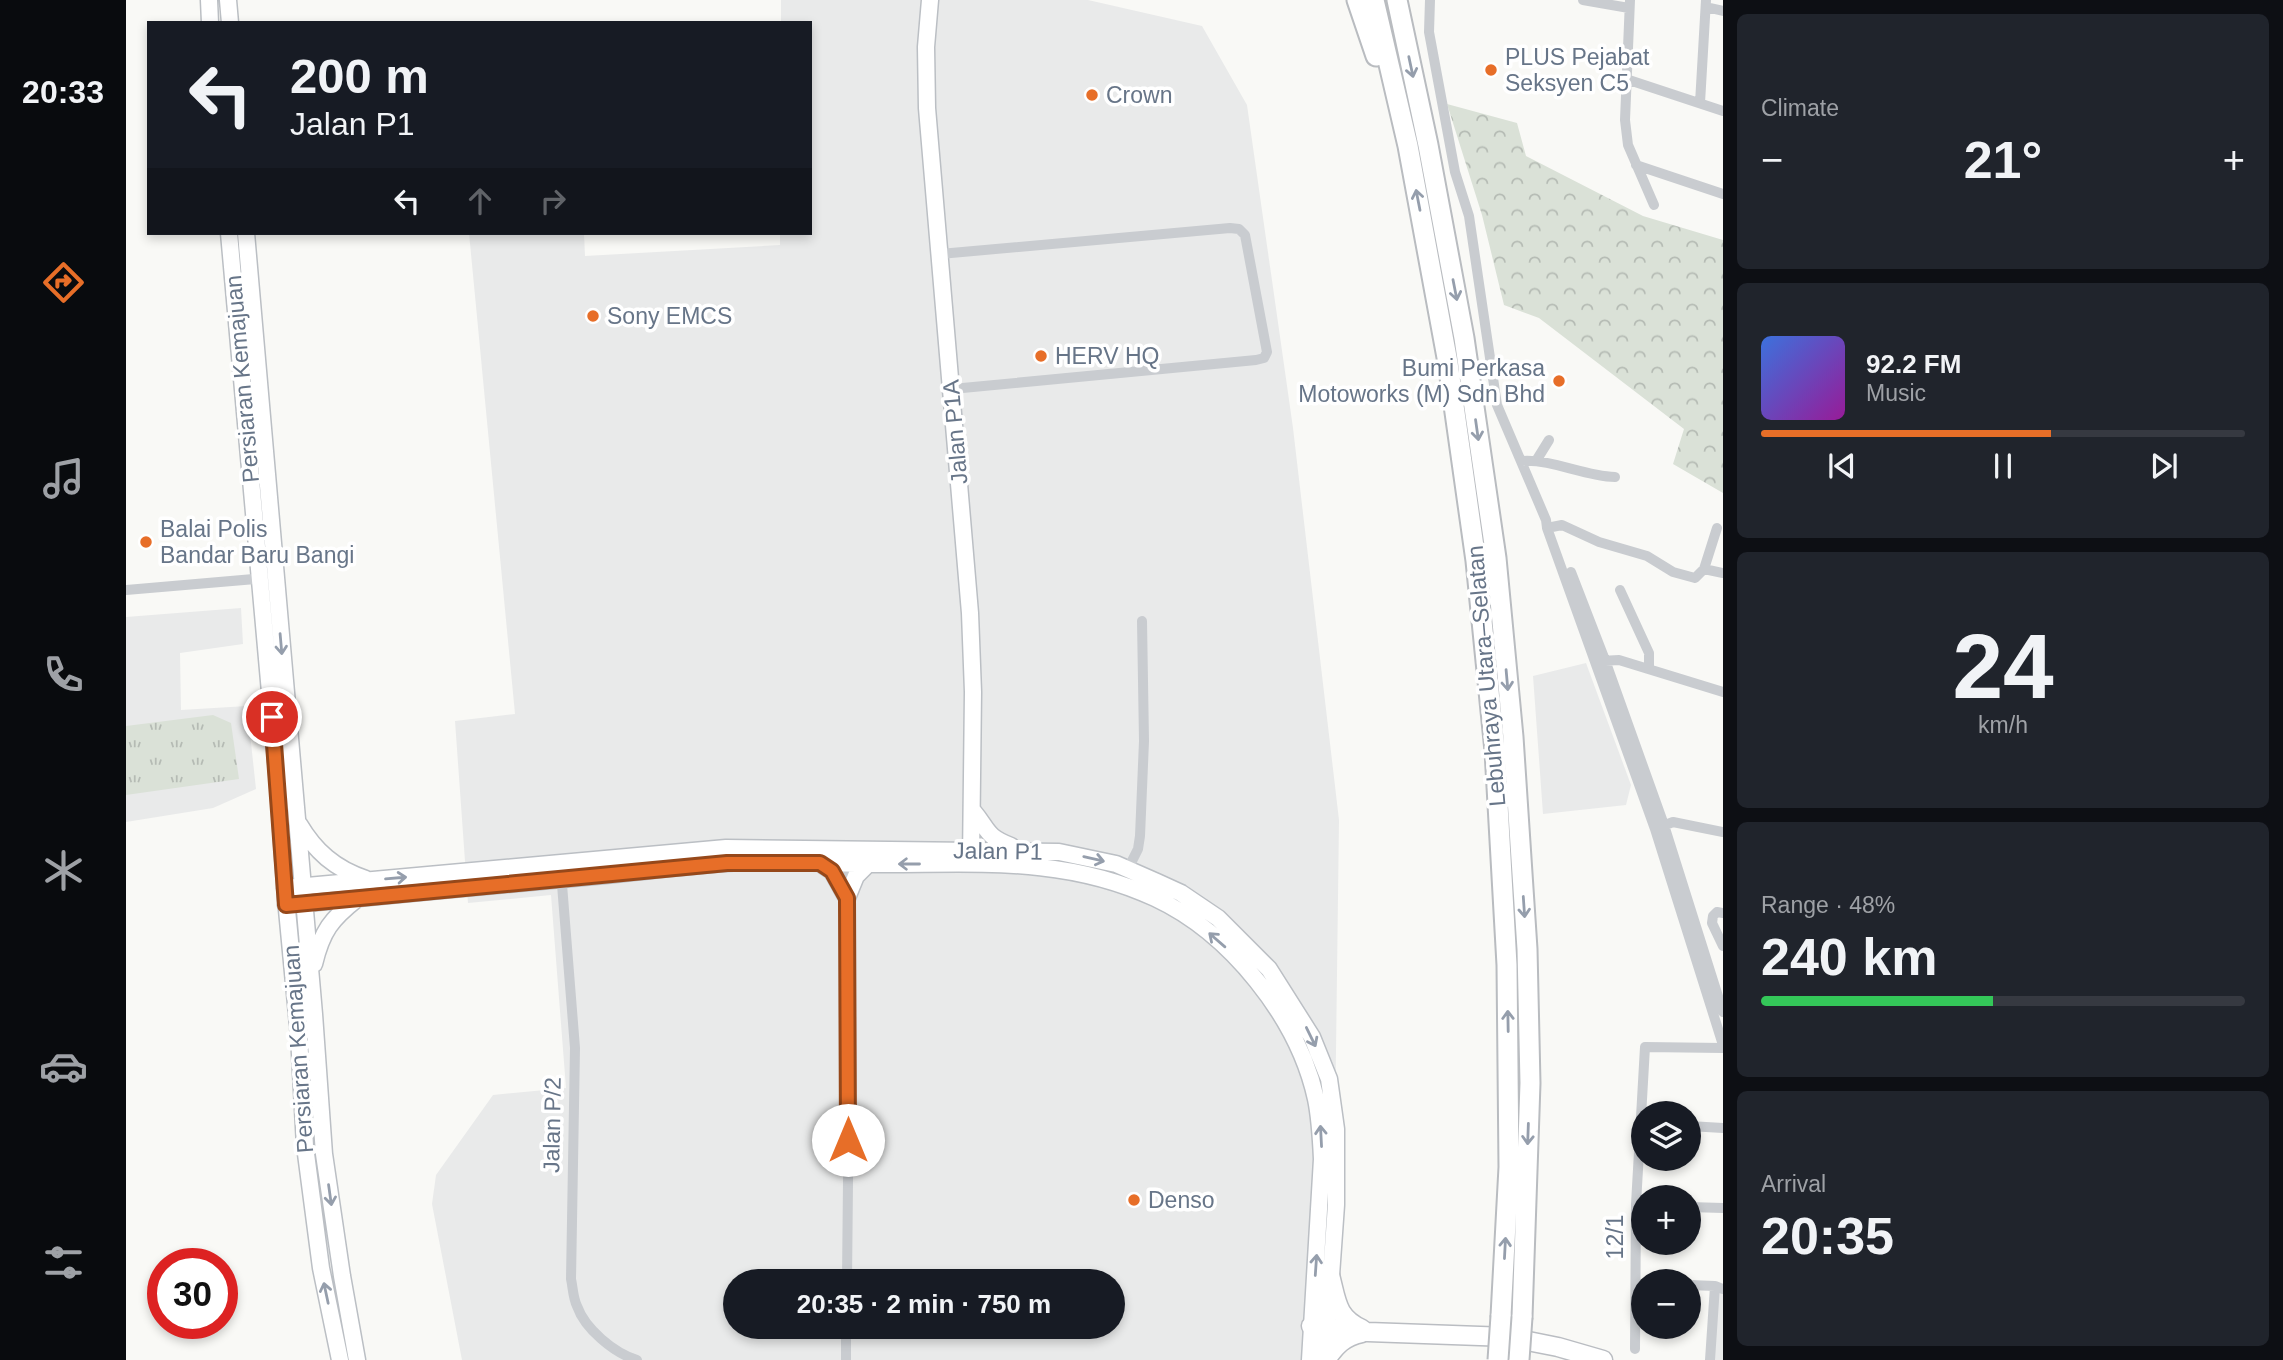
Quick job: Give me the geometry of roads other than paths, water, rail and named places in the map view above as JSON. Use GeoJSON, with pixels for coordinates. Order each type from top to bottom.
{"type":"FeatureCollection","features":[{"type":"Feature","properties":{"kind":"highway"},"geometry":{"type":"LineString","coordinates":[[1357,0],[1408,146]]}},
{"type":"Feature","properties":{"kind":"highway","name":"Lebuhraya Utara–Selatan"},"geometry":{"type":"LineString","coordinates":[[1374,0],[1408,146],[1452,389],[1476,561],[1495,751],[1507,978],[1509,1167],[1498,1360]]}},
{"type":"Feature","properties":{"kind":"highway","name":"Lebuhraya Utara–Selatan"},"geometry":{"type":"LineString","coordinates":[[1396,0],[1428,145],[1464,338],[1497,572],[1513,737],[1527,949],[1530,1083],[1519,1360]]}},
{"type":"Feature","properties":{"kind":"main road"},"geometry":{"type":"LineString","coordinates":[[209,0],[210,21]]}},
{"type":"Feature","properties":{"kind":"main road"},"geometry":{"type":"LineString","coordinates":[[228,0],[230,21]]}},
{"type":"Feature","properties":{"kind":"main road","name":"Jalan P1A"},"geometry":{"type":"LineString","coordinates":[[929,0],[926,47],[927,108],[970,613],[973,682],[971,857]]}},
{"type":"Feature","properties":{"kind":"main road","name":"Persiaran Kemajuan"},"geometry":{"type":"LineString","coordinates":[[229,235],[296,818],[324,1154],[342,1276],[358,1360]]}},
{"type":"Feature","properties":{"kind":"main road","name":"Persiaran Kemajuan"},"geometry":{"type":"LineString","coordinates":[[246,235],[286,905],[299,1036],[309,1184],[321,1268],[340,1360]]}},
{"type":"Feature","properties":{"kind":"main road"},"geometry":{"type":"LineString","coordinates":[[940,850],[962,834],[971,809]]}},
{"type":"Feature","properties":{"kind":"main road"},"geometry":{"type":"LineString","coordinates":[[971,809],[993,838],[1018,850]]}},
{"type":"Feature","properties":{"kind":"main road"},"geometry":{"type":"LineString","coordinates":[[296,818],[321,855],[341,869],[370,880]]}},
{"type":"Feature","properties":{"kind":"main road","name":"Jalan P1"},"geometry":{"type":"LineString","coordinates":[[286,905],[359,898],[726,848],[847,857],[868,864],[971,857],[1018,850],[1059,852],[1128,869],[1181,893],[1233,931],[1269,969],[1312,1037],[1329,1079],[1336,1129],[1336,1205],[1330,1275],[1310,1360]]}},
{"type":"Feature","properties":{"kind":"main road","name":"Jalan P1"},"geometry":{"type":"LineString","coordinates":[[285,888],[370,880],[561,870],[727,863],[820,863],[847,857],[940,850],[1059,869],[1125,885],[1157,898],[1216,939],[1245,967],[1288,1025],[1304,1060],[1316,1097],[1321,1127],[1319,1327],[1326,1360]]}},
{"type":"Feature","properties":{"kind":"main road"},"geometry":{"type":"LineString","coordinates":[[820,863],[832,871],[847,898]]}},
{"type":"Feature","properties":{"kind":"main road"},"geometry":{"type":"LineString","coordinates":[[847,898],[856,876],[868,864]]}},
{"type":"Feature","properties":{"kind":"main road"},"geometry":{"type":"LineString","coordinates":[[311,981],[319,944],[326,928],[359,898]]}},
{"type":"Feature","properties":{"kind":"main road"},"geometry":{"type":"LineString","coordinates":[[1330,1275],[1341,1315],[1348,1322],[1368,1332]]}},
{"type":"Feature","properties":{"kind":"main road"},"geometry":{"type":"LineString","coordinates":[[1319,1327],[1368,1332],[1508,1337],[1603,1360]]}},
{"type":"Feature","properties":{"kind":"main road"},"geometry":{"type":"LineString","coordinates":[[1326,1360],[1345,1339],[1368,1332]]}},
{"type":"Feature","properties":{"kind":"street"},"geometry":{"type":"LineString","coordinates":[[1430,0],[1429,32],[1455,172],[1469,216],[1497,405],[1549,525],[1601,661],[1723,1012]]}},
{"type":"Feature","properties":{"kind":"street"},"geometry":{"type":"LineString","coordinates":[[1583,0],[1630,4],[1625,120],[1628,145],[1654,205]]}},
{"type":"Feature","properties":{"kind":"street"},"geometry":{"type":"LineString","coordinates":[[1700,103],[1705,2],[1723,11]]}},
{"type":"Feature","properties":{"kind":"street"},"geometry":{"type":"LineString","coordinates":[[1626,79],[1723,111]]}},
{"type":"Feature","properties":{"kind":"street"},"geometry":{"type":"LineString","coordinates":[[1636,165],[1723,194]]}},
{"type":"Feature","properties":{"kind":"street"},"geometry":{"type":"LineString","coordinates":[[940,254],[1239,229],[1245,235],[1267,352],[1264,358],[1256,360],[951,389]]}},
{"type":"Feature","properties":{"kind":"street"},"geometry":{"type":"LineString","coordinates":[[1536,461],[1549,440]]}},
{"type":"Feature","properties":{"kind":"street"},"geometry":{"type":"LineString","coordinates":[[1522,461],[1536,461],[1599,477],[1615,477]]}},
{"type":"Feature","properties":{"kind":"street"},"geometry":{"type":"LineString","coordinates":[[1549,525],[1562,524],[1599,542],[1647,556],[1690,578],[1695,578],[1704,569],[1717,528]]}},
{"type":"Feature","properties":{"kind":"street"},"geometry":{"type":"LineString","coordinates":[[1704,569],[1723,573]]}},
{"type":"Feature","properties":{"kind":"street"},"geometry":{"type":"LineString","coordinates":[[126,590],[267,577]]}},
{"type":"Feature","properties":{"kind":"street"},"geometry":{"type":"LineString","coordinates":[[1620,590],[1649,653],[1649,669]]}},
{"type":"Feature","properties":{"kind":"street"},"geometry":{"type":"LineString","coordinates":[[1128,869],[1138,849],[1140,836],[1144,741],[1142,621]]}},
{"type":"Feature","properties":{"kind":"street"},"geometry":{"type":"LineString","coordinates":[[1601,661],[1619,660],[1723,692]]}},
{"type":"Feature","properties":{"kind":"street"},"geometry":{"type":"LineString","coordinates":[[1659,827],[1673,822],[1723,832]]}},
{"type":"Feature","properties":{"kind":"street"},"geometry":{"type":"LineString","coordinates":[[1659,827],[1723,1047]]}},
{"type":"Feature","properties":{"kind":"street"},"geometry":{"type":"LineString","coordinates":[[847,857],[847,1269]]}},
{"type":"Feature","properties":{"kind":"street","name":"Jalan P/2"},"geometry":{"type":"LineString","coordinates":[[561,870],[575,1048],[571,1279],[577,1307],[591,1328],[626,1357],[637,1360]]}},
{"type":"Feature","properties":{"kind":"street"},"geometry":{"type":"LineString","coordinates":[[1723,913],[1717,912],[1712,923],[1723,946]]}},
{"type":"Feature","properties":{"kind":"street","name":"12/1"},"geometry":{"type":"LineString","coordinates":[[1643,1101],[1645,1047],[1723,1047]]}},
{"type":"Feature","properties":{"kind":"street"},"geometry":{"type":"LineString","coordinates":[[1701,1127],[1723,1128]]}},
{"type":"Feature","properties":{"kind":"street"},"geometry":{"type":"LineString","coordinates":[[1701,1207],[1723,1208]]}},
{"type":"Feature","properties":{"kind":"street"},"geometry":{"type":"LineString","coordinates":[[1701,1285],[1719,1287],[1710,1360]]}},
{"type":"Feature","properties":{"kind":"street"},"geometry":{"type":"LineString","coordinates":[[846,1339],[846,1360]]}},
{"type":"Feature","properties":{"kind":"street","name":"12/1"},"geometry":{"type":"LineString","coordinates":[[1635,1349],[1636,1339]]}},
{"type":"Feature","properties":{"kind":"place","name":"PLUS Pejabat Seksyen C5"},"geometry":{"type":"Point","coordinates":[1491,70]}},
{"type":"Feature","properties":{"kind":"place","name":"Crown"},"geometry":{"type":"Point","coordinates":[1092,95]}},
{"type":"Feature","properties":{"kind":"place","name":"Sony EMCS"},"geometry":{"type":"Point","coordinates":[593,316]}},
{"type":"Feature","properties":{"kind":"place","name":"HERV HQ"},"geometry":{"type":"Point","coordinates":[1041,356]}},
{"type":"Feature","properties":{"kind":"place","name":"Bumi Perkasa Motoworks (M) Sdn Bhd"},"geometry":{"type":"Point","coordinates":[1559,381]}},
{"type":"Feature","properties":{"kind":"place","name":"Balai Polis Bandar Baru Bangi"},"geometry":{"type":"Point","coordinates":[146,542]}},
{"type":"Feature","properties":{"kind":"place","name":"Denso"},"geometry":{"type":"Point","coordinates":[1134,1200]}}]}
